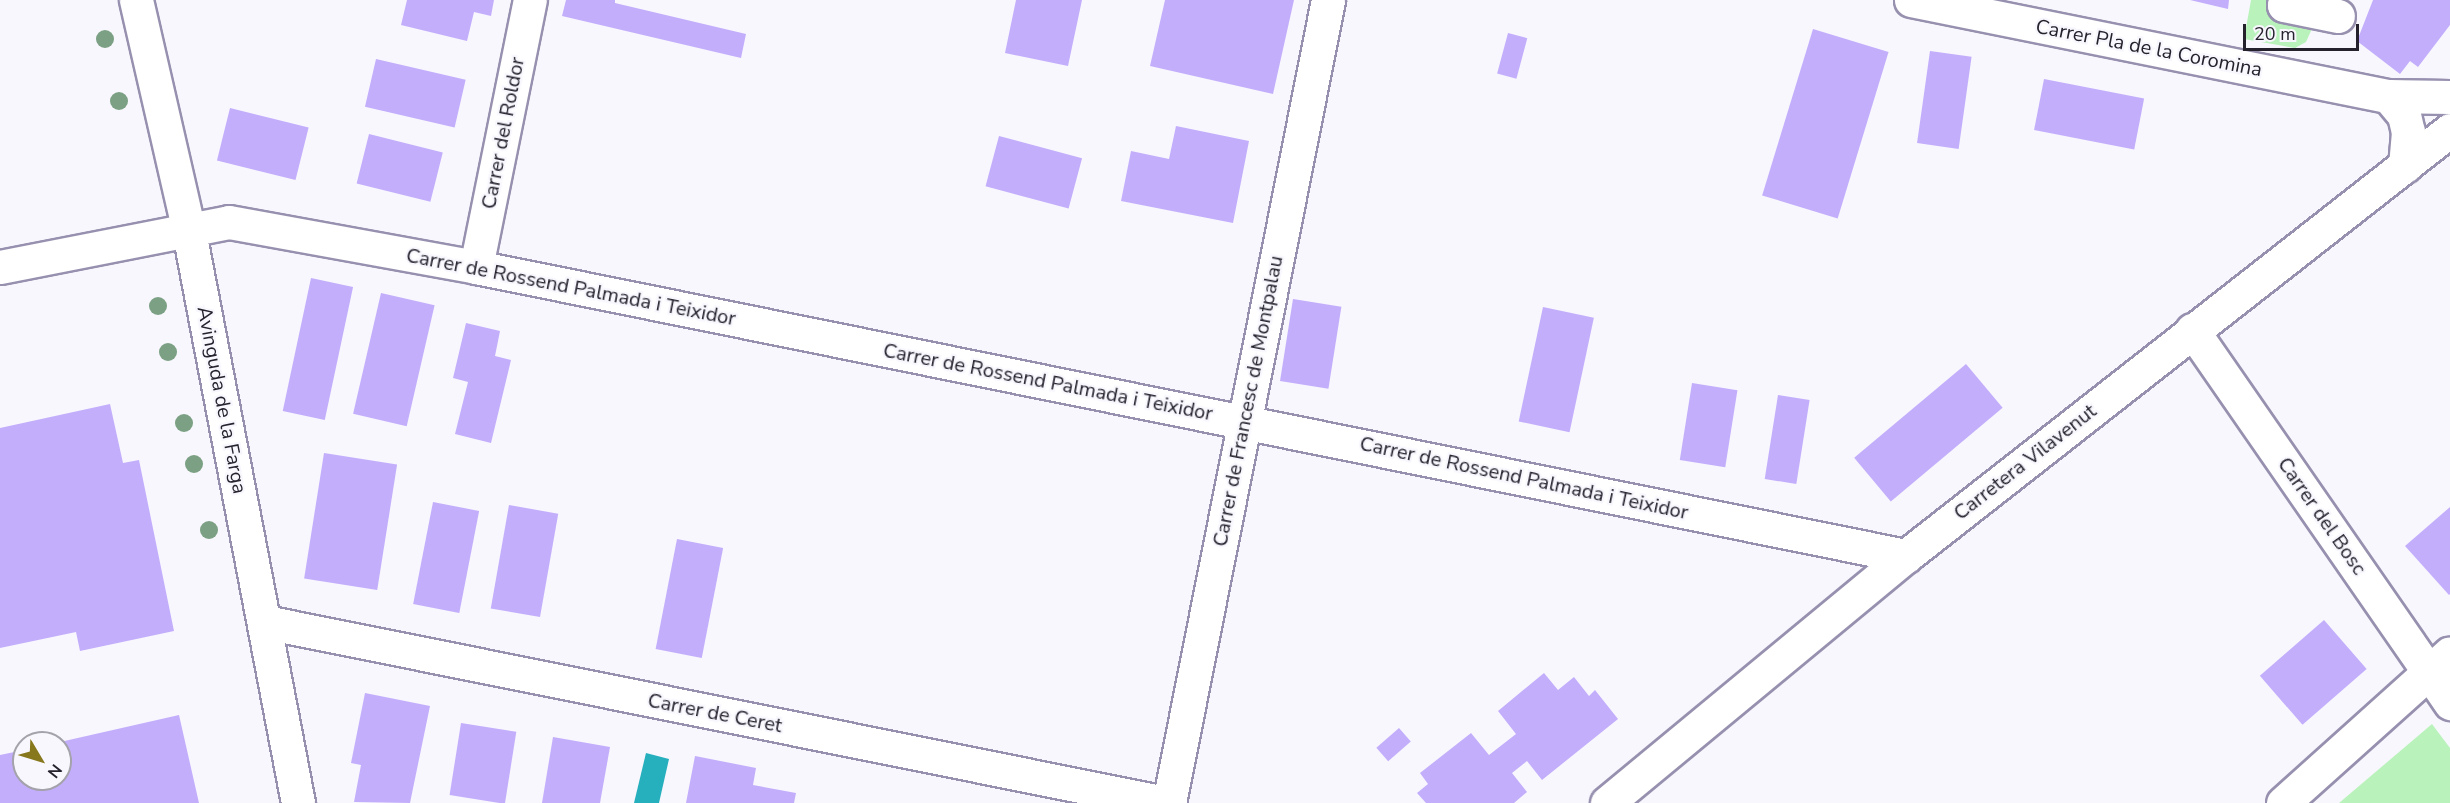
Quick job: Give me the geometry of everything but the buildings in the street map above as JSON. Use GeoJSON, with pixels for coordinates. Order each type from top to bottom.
{"type":"FeatureCollection","features":[{"type":"Feature","properties":{"kind":"street","name":"Avinguda de la Farga"},"geometry":{"type":"LineString","coordinates":[[135,0],[189,232],[298,803]]}},
{"type":"Feature","properties":{"kind":"street","name":"Carrer del Roldor"},"geometry":{"type":"LineString","coordinates":[[476,267],[530,0]]}},
{"type":"Feature","properties":{"kind":"street","name":"Carrer de Francesc de Montpalau"},"geometry":{"type":"LineString","coordinates":[[1167,803],[1328,0]]}},
{"type":"Feature","properties":{"kind":"street","name":"Carrer Pla de la Coromina"},"geometry":{"type":"LineString","coordinates":[[1911,0],[2388,96],[2450,97]]}},
{"type":"Feature","properties":{"kind":"street"},"geometry":{"type":"LineString","coordinates":[[2285,0],[2284,5],[2338,16]]}},
{"type":"Feature","properties":{"kind":"street"},"geometry":{"type":"LineString","coordinates":[[2388,96],[2404,116],[2408,132],[2405,166]]}},
{"type":"Feature","properties":{"kind":"street","name":"Carretera Vilavenut"},"geometry":{"type":"LineString","coordinates":[[1607,803],[1906,556],[2450,130]]}},
{"type":"Feature","properties":{"kind":"street","name":"Carrer de Rossend Palmada i Teixidor"},"geometry":{"type":"LineString","coordinates":[[0,267],[189,232],[229,222],[476,267],[1906,556]]}},
{"type":"Feature","properties":{"kind":"street","name":"Carrer del Bosc"},"geometry":{"type":"LineString","coordinates":[[2192,330],[2440,661],[2450,703]]}},
{"type":"Feature","properties":{"kind":"street","name":"Carrer de Ceret"},"geometry":{"type":"LineString","coordinates":[[265,622],[1167,803]]}},
{"type":"Feature","properties":{"kind":"street"},"geometry":{"type":"LineString","coordinates":[[2283,803],[2440,661]]}},
{"type":"Feature","properties":{"kind":"green space"},"geometry":{"type":"Polygon","coordinates":[[[2251,0],[2325,0],[2306,42],[2295,48],[2244,39],[2251,0]]]}},
{"type":"Feature","properties":{"kind":"green space"},"geometry":{"type":"Polygon","coordinates":[[[2432,724],[2450,748],[2450,803],[2339,803],[2432,724]]]}},
{"type":"Feature","properties":{"kind":"water"},"geometry":{"type":"Polygon","coordinates":[[[646,753],[669,759],[659,803],[634,803],[646,753]]]}}]}
